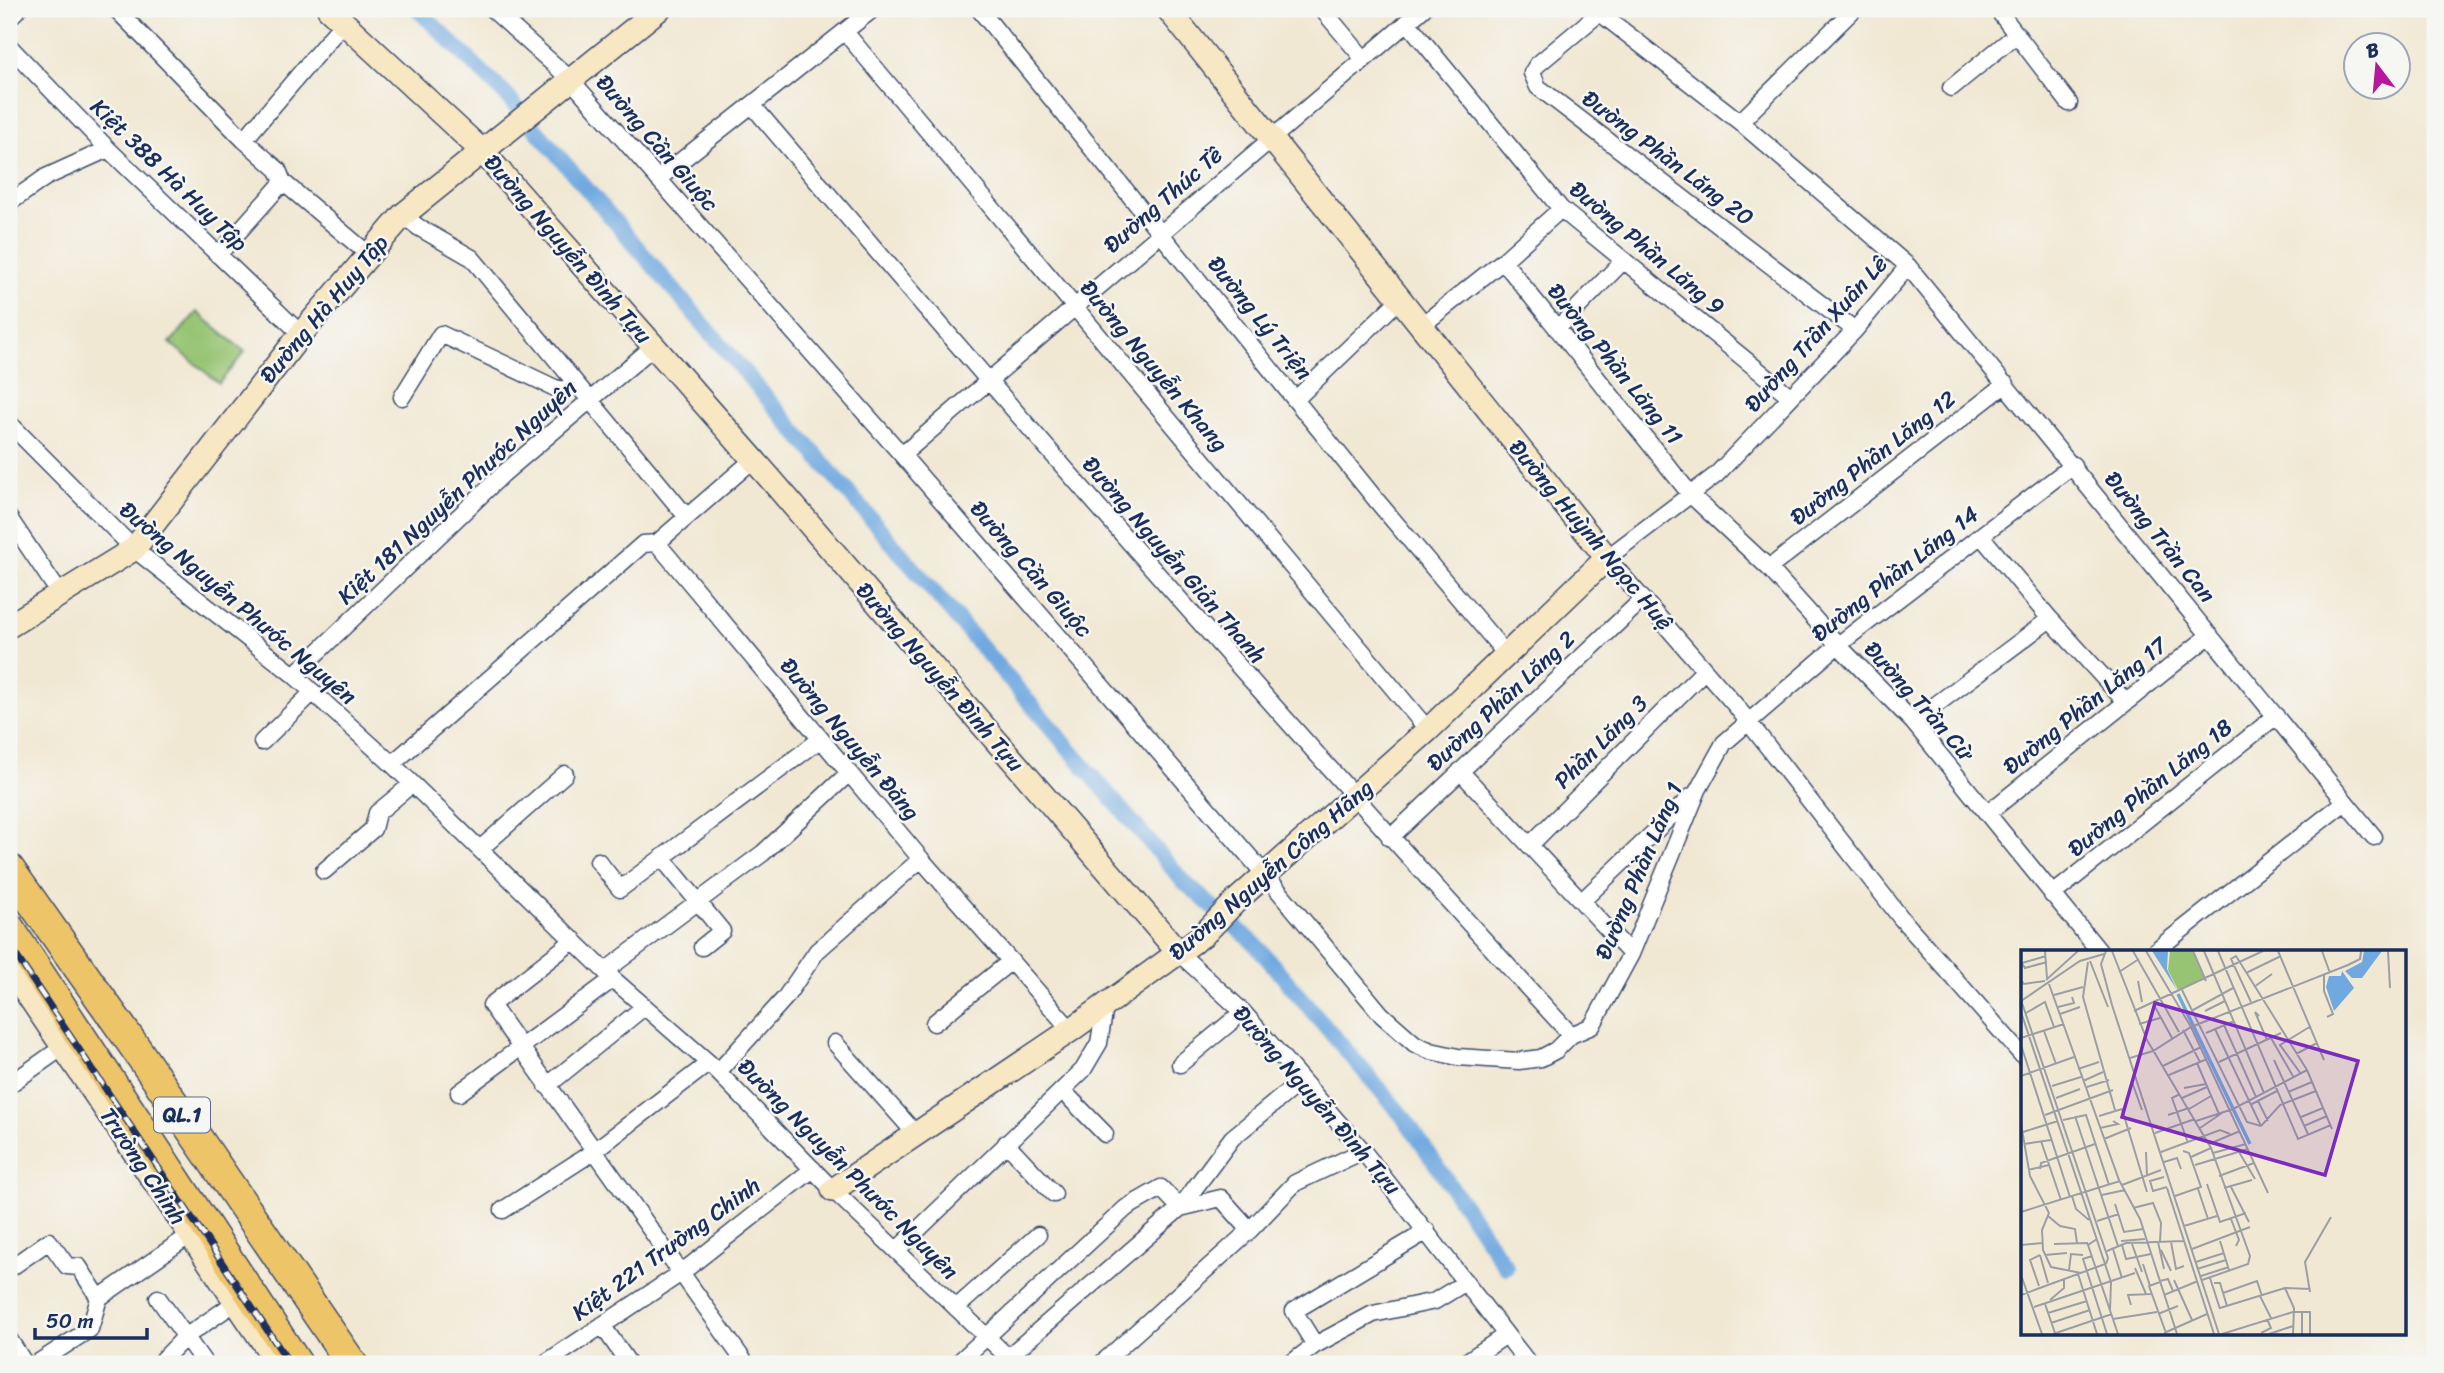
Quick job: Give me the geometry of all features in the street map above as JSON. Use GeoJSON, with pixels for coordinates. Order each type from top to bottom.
{"type":"FeatureCollection","features":[{"type":"Feature","properties":{"kind":"highway","name":"QL.1"},"geometry":{"type":"LineString","coordinates":[[9,869],[352,1364]]}},
{"type":"Feature","properties":{"kind":"highway","name":"QL.1"},"geometry":{"type":"LineString","coordinates":[[9,928],[298,1364]]}},
{"type":"Feature","properties":{"kind":"highway"},"geometry":{"type":"LineString","coordinates":[[130,1113],[163,1088]]}},
{"type":"Feature","properties":{"kind":"street"},"geometry":{"type":"LineString","coordinates":[[9,18],[18,9]]}},
{"type":"Feature","properties":{"kind":"street"},"geometry":{"type":"LineString","coordinates":[[117,9],[244,141],[278,170],[283,182],[368,254]]}},
{"type":"Feature","properties":{"kind":"street","name":"Đường Cần Giuộc"},"geometry":{"type":"LineString","coordinates":[[492,9],[570,79],[902,455],[1267,877],[1382,1015],[1415,1044],[1458,1057],[1518,1061],[1541,1058],[1556,1050],[1572,1035]]}},
{"type":"Feature","properties":{"kind":"street","name":"Đường Hà Huy Tập"},"geometry":{"type":"LineString","coordinates":[[9,626],[134,549],[301,334],[403,215],[659,9]]}},
{"type":"Feature","properties":{"kind":"street"},"geometry":{"type":"LineString","coordinates":[[658,179],[873,9]]}},
{"type":"Feature","properties":{"kind":"street","name":"Đường Lý Triện"},"geometry":{"type":"LineString","coordinates":[[979,9],[1506,654]]}},
{"type":"Feature","properties":{"kind":"street","name":"Đường Huỳnh Ngọc Huệ"},"geometry":{"type":"LineString","coordinates":[[1168,9],[1272,135],[1421,326],[1608,558],[1750,724],[1901,918],[2021,1054]]}},
{"type":"Feature","properties":{"kind":"street"},"geometry":{"type":"LineString","coordinates":[[1322,9],[1363,58]]}},
{"type":"Feature","properties":{"kind":"street","name":"Đường Thúc Tề"},"geometry":{"type":"LineString","coordinates":[[902,455],[1163,233],[1272,135],[1423,9]]}},
{"type":"Feature","properties":{"kind":"street"},"geometry":{"type":"LineString","coordinates":[[1997,9],[2069,103]]}},
{"type":"Feature","properties":{"kind":"street","name":"Đường Trần Xuân Lê"},"geometry":{"type":"LineString","coordinates":[[1599,10],[1740,122],[1908,266],[1856,330],[1716,475],[1608,558]]}},
{"type":"Feature","properties":{"kind":"street","name":"Đường Phần Lăng 20"},"geometry":{"type":"LineString","coordinates":[[1599,10],[1537,65],[1532,73],[1538,87],[1856,330]]}},
{"type":"Feature","properties":{"kind":"street"},"geometry":{"type":"LineString","coordinates":[[1740,122],[1849,10]]}},
{"type":"Feature","properties":{"kind":"street"},"geometry":{"type":"LineString","coordinates":[[244,141],[336,16]]}},
{"type":"Feature","properties":{"kind":"street","name":"Đường Nguyễn Đình Tựu"},"geometry":{"type":"LineString","coordinates":[[336,16],[481,150],[754,459],[1178,953],[1243,1012],[1363,1152],[1530,1364]]}},
{"type":"Feature","properties":{"kind":"street","name":"Đường Phần Lăng 9"},"geometry":{"type":"LineString","coordinates":[[1407,22],[1561,209],[1791,397]]}},
{"type":"Feature","properties":{"kind":"street","name":"Đường Nguyễn Khang"},"geometry":{"type":"LineString","coordinates":[[845,32],[1428,730]]}},
{"type":"Feature","properties":{"kind":"street"},"geometry":{"type":"LineString","coordinates":[[1951,88],[2017,34]]}},
{"type":"Feature","properties":{"kind":"street","name":"Kiệt 388 Hà Huy Tập"},"geometry":{"type":"LineString","coordinates":[[9,46],[108,149],[301,334]]}},
{"type":"Feature","properties":{"kind":"street","name":"Đường Nguyễn Giản Thanh"},"geometry":{"type":"LineString","coordinates":[[752,105],[988,382],[1353,798],[1572,1035]]}},
{"type":"Feature","properties":{"kind":"street"},"geometry":{"type":"LineString","coordinates":[[9,204],[46,177],[108,149]]}},
{"type":"Feature","properties":{"kind":"street"},"geometry":{"type":"LineString","coordinates":[[218,255],[283,182]]}},
{"type":"Feature","properties":{"kind":"street"},"geometry":{"type":"LineString","coordinates":[[1421,326],[1503,261],[1561,209]]}},
{"type":"Feature","properties":{"kind":"street"},"geometry":{"type":"LineString","coordinates":[[403,215],[418,227],[472,258],[687,517]]}},
{"type":"Feature","properties":{"kind":"street"},"geometry":{"type":"LineString","coordinates":[[1557,329],[1623,260]]}},
{"type":"Feature","properties":{"kind":"street","name":"Đường Phần Lăng 11"},"geometry":{"type":"LineString","coordinates":[[1503,261],[1691,495]]}},
{"type":"Feature","properties":{"kind":"street","name":"Đường Trần Can"},"geometry":{"type":"LineString","coordinates":[[1908,266],[2073,465],[2374,838]]}},
{"type":"Feature","properties":{"kind":"street"},"geometry":{"type":"LineString","coordinates":[[1296,399],[1400,299]]}},
{"type":"Feature","properties":{"kind":"street"},"geometry":{"type":"LineString","coordinates":[[402,397],[441,334],[555,388],[565,390],[575,382]]}},
{"type":"Feature","properties":{"kind":"street","name":"Kiệt 181 Nguyễn Phước Nguyên"},"geometry":{"type":"LineString","coordinates":[[294,675],[503,474],[654,346]]}},
{"type":"Feature","properties":{"kind":"street","name":"Đường Phần Lăng 12"},"geometry":{"type":"LineString","coordinates":[[1769,568],[2006,384]]}},
{"type":"Feature","properties":{"kind":"street","name":"Đường Nguyễn Phước Nguyên"},"geometry":{"type":"LineString","coordinates":[[9,423],[134,549],[294,675],[392,764],[609,975],[713,1068],[833,1190],[1012,1361]]}},
{"type":"Feature","properties":{"kind":"street"},"geometry":{"type":"LineString","coordinates":[[392,764],[643,544],[657,543],[754,459]]}},
{"type":"Feature","properties":{"kind":"street","name":"Đường Phần Lăng 14"},"geometry":{"type":"LineString","coordinates":[[1750,724],[1838,645],[2073,465]]}},
{"type":"Feature","properties":{"kind":"street","name":"Đường Trần Cừ"},"geometry":{"type":"LineString","coordinates":[[1691,495],[1769,568],[1838,645],[1913,722],[2098,950]]}},
{"type":"Feature","properties":{"kind":"street"},"geometry":{"type":"LineString","coordinates":[[9,517],[60,594]]}},
{"type":"Feature","properties":{"kind":"street"},"geometry":{"type":"LineString","coordinates":[[1982,537],[2050,619],[2125,701]]}},
{"type":"Feature","properties":{"kind":"street","name":"Đường Nguyễn Đăng"},"geometry":{"type":"LineString","coordinates":[[657,543],[921,859],[1071,1030]]}},
{"type":"Feature","properties":{"kind":"street","name":"Đường Nguyễn Công Hãng"},"geometry":{"type":"LineString","coordinates":[[833,1190],[1105,1007],[1203,935],[1237,900],[1267,877],[1428,730],[1608,558]]}},
{"type":"Feature","properties":{"kind":"street","name":"Đường Phần Lăng 2"},"geometry":{"type":"LineString","coordinates":[[1390,838],[1643,599]]}},
{"type":"Feature","properties":{"kind":"street"},"geometry":{"type":"LineString","coordinates":[[1913,722],[2050,619]]}},
{"type":"Feature","properties":{"kind":"street","name":"Đường Phần Lăng 17"},"geometry":{"type":"LineString","coordinates":[[1988,813],[2210,635]]}},
{"type":"Feature","properties":{"kind":"street","name":"Phần Lăng 3"},"geometry":{"type":"LineString","coordinates":[[1530,845],[1704,671]]}},
{"type":"Feature","properties":{"kind":"street"},"geometry":{"type":"LineString","coordinates":[[262,742],[312,693]]}},
{"type":"Feature","properties":{"kind":"street","name":"Đường Phần Lăng 18"},"geometry":{"type":"LineString","coordinates":[[2052,895],[2276,716]]}},
{"type":"Feature","properties":{"kind":"street","name":"Đường Phần Lăng 1"},"geometry":{"type":"LineString","coordinates":[[1572,1035],[1592,1026],[1631,954],[1698,790],[1724,743],[1750,724]]}},
{"type":"Feature","properties":{"kind":"street"},"geometry":{"type":"LineString","coordinates":[[598,861],[620,889],[821,739]]}},
{"type":"Feature","properties":{"kind":"street"},"geometry":{"type":"LineString","coordinates":[[1460,771],[1631,954]]}},
{"type":"Feature","properties":{"kind":"street"},"geometry":{"type":"LineString","coordinates":[[459,1093],[521,1048],[698,902],[772,845],[849,773]]}},
{"type":"Feature","properties":{"kind":"street"},"geometry":{"type":"LineString","coordinates":[[480,849],[565,774]]}},
{"type":"Feature","properties":{"kind":"street"},"geometry":{"type":"LineString","coordinates":[[324,871],[373,829],[377,813],[412,784]]}},
{"type":"Feature","properties":{"kind":"street"},"geometry":{"type":"LineString","coordinates":[[1583,900],[1698,790]]}},
{"type":"Feature","properties":{"kind":"street"},"geometry":{"type":"LineString","coordinates":[[2156,950],[2345,802]]}},
{"type":"Feature","properties":{"kind":"street"},"geometry":{"type":"LineString","coordinates":[[663,859],[722,931],[702,947]]}},
{"type":"Feature","properties":{"kind":"street"},"geometry":{"type":"LineString","coordinates":[[713,1068],[785,998],[817,951],[921,859]]}},
{"type":"Feature","properties":{"kind":"street"},"geometry":{"type":"LineString","coordinates":[[574,940],[491,1005],[746,1364]]}},
{"type":"Feature","properties":{"kind":"street"},"geometry":{"type":"LineString","coordinates":[[934,1023],[1012,961]]}},
{"type":"Feature","properties":{"kind":"street","name":"Trường Chinh"},"geometry":{"type":"LineString","coordinates":[[9,967],[278,1364]]}},
{"type":"Feature","properties":{"kind":"street"},"geometry":{"type":"LineString","coordinates":[[547,1086],[644,1007]]}},
{"type":"Feature","properties":{"kind":"street"},"geometry":{"type":"LineString","coordinates":[[897,1250],[1063,1091],[1093,1057],[1104,1024],[1105,1007]]}},
{"type":"Feature","properties":{"kind":"street"},"geometry":{"type":"LineString","coordinates":[[1180,1064],[1243,1012]]}},
{"type":"Feature","properties":{"kind":"street"},"geometry":{"type":"LineString","coordinates":[[835,1043],[915,1133]]}},
{"type":"Feature","properties":{"kind":"street"},"geometry":{"type":"LineString","coordinates":[[9,1085],[62,1047]]}},
{"type":"Feature","properties":{"kind":"street","name":"Đường Nguyễn Phước Nguyên"},"geometry":{"type":"LineString","coordinates":[[503,1210],[593,1152],[713,1068]]}},
{"type":"Feature","properties":{"kind":"street"},"geometry":{"type":"LineString","coordinates":[[1012,1361],[1180,1208],[1232,1138],[1301,1081]]}},
{"type":"Feature","properties":{"kind":"street"},"geometry":{"type":"LineString","coordinates":[[1063,1091],[1105,1134]]}},
{"type":"Feature","properties":{"kind":"street"},"geometry":{"type":"LineString","coordinates":[[1006,1143],[1054,1194]]}},
{"type":"Feature","properties":{"kind":"street"},"geometry":{"type":"LineString","coordinates":[[1101,1364],[1250,1230],[1295,1183],[1363,1152]]}},
{"type":"Feature","properties":{"kind":"street","name":"Kiệt 221 Trường Chinh"},"geometry":{"type":"LineString","coordinates":[[544,1364],[681,1273],[814,1169]]}},
{"type":"Feature","properties":{"kind":"street"},"geometry":{"type":"LineString","coordinates":[[957,1364],[988,1339],[1126,1208],[1161,1188],[1180,1208]]}},
{"type":"Feature","properties":{"kind":"street"},"geometry":{"type":"LineString","coordinates":[[1180,1208],[1221,1198],[1250,1230]]}},
{"type":"Feature","properties":{"kind":"street"},"geometry":{"type":"LineString","coordinates":[[1315,1345],[1294,1311],[1427,1231]]}},
{"type":"Feature","properties":{"kind":"street"},"geometry":{"type":"LineString","coordinates":[[36,1364],[90,1329],[99,1298],[190,1235]]}},
{"type":"Feature","properties":{"kind":"street","name":"Đường Nguyễn Phước Nguyên"},"geometry":{"type":"LineString","coordinates":[[956,1308],[1038,1235]]}},
{"type":"Feature","properties":{"kind":"street"},"geometry":{"type":"LineString","coordinates":[[9,1269],[49,1241],[67,1266],[79,1268],[99,1298]]}},
{"type":"Feature","properties":{"kind":"street"},"geometry":{"type":"LineString","coordinates":[[1290,1364],[1315,1345],[1373,1314],[1434,1301],[1466,1282]]}},
{"type":"Feature","properties":{"kind":"street"},"geometry":{"type":"LineString","coordinates":[[158,1298],[205,1364]]}},
{"type":"Feature","properties":{"kind":"street"},"geometry":{"type":"LineString","coordinates":[[159,1364],[187,1336],[236,1302]]}},
{"type":"Feature","properties":{"kind":"street"},"geometry":{"type":"LineString","coordinates":[[602,1325],[629,1364]]}},
{"type":"Feature","properties":{"kind":"street"},"geometry":{"type":"LineString","coordinates":[[1463,1364],[1506,1335]]}},
{"type":"Feature","properties":{"kind":"street"},"geometry":{"type":"LineString","coordinates":[[9,1339],[24,1364]]}},
{"type":"Feature","properties":{"kind":"green space"},"geometry":{"type":"Polygon","coordinates":[[[197,312],[245,352],[219,383],[170,343],[197,312]]]}},
{"type":"Feature","properties":{"kind":"waterway"},"geometry":{"type":"LineString","coordinates":[[417,9],[505,94],[1183,881],[1254,943],[1405,1119],[1506,1267]]}},
{"type":"Feature","properties":{"kind":"railway"},"geometry":{"type":"LineString","coordinates":[[9,945],[290,1364]]}}]}
